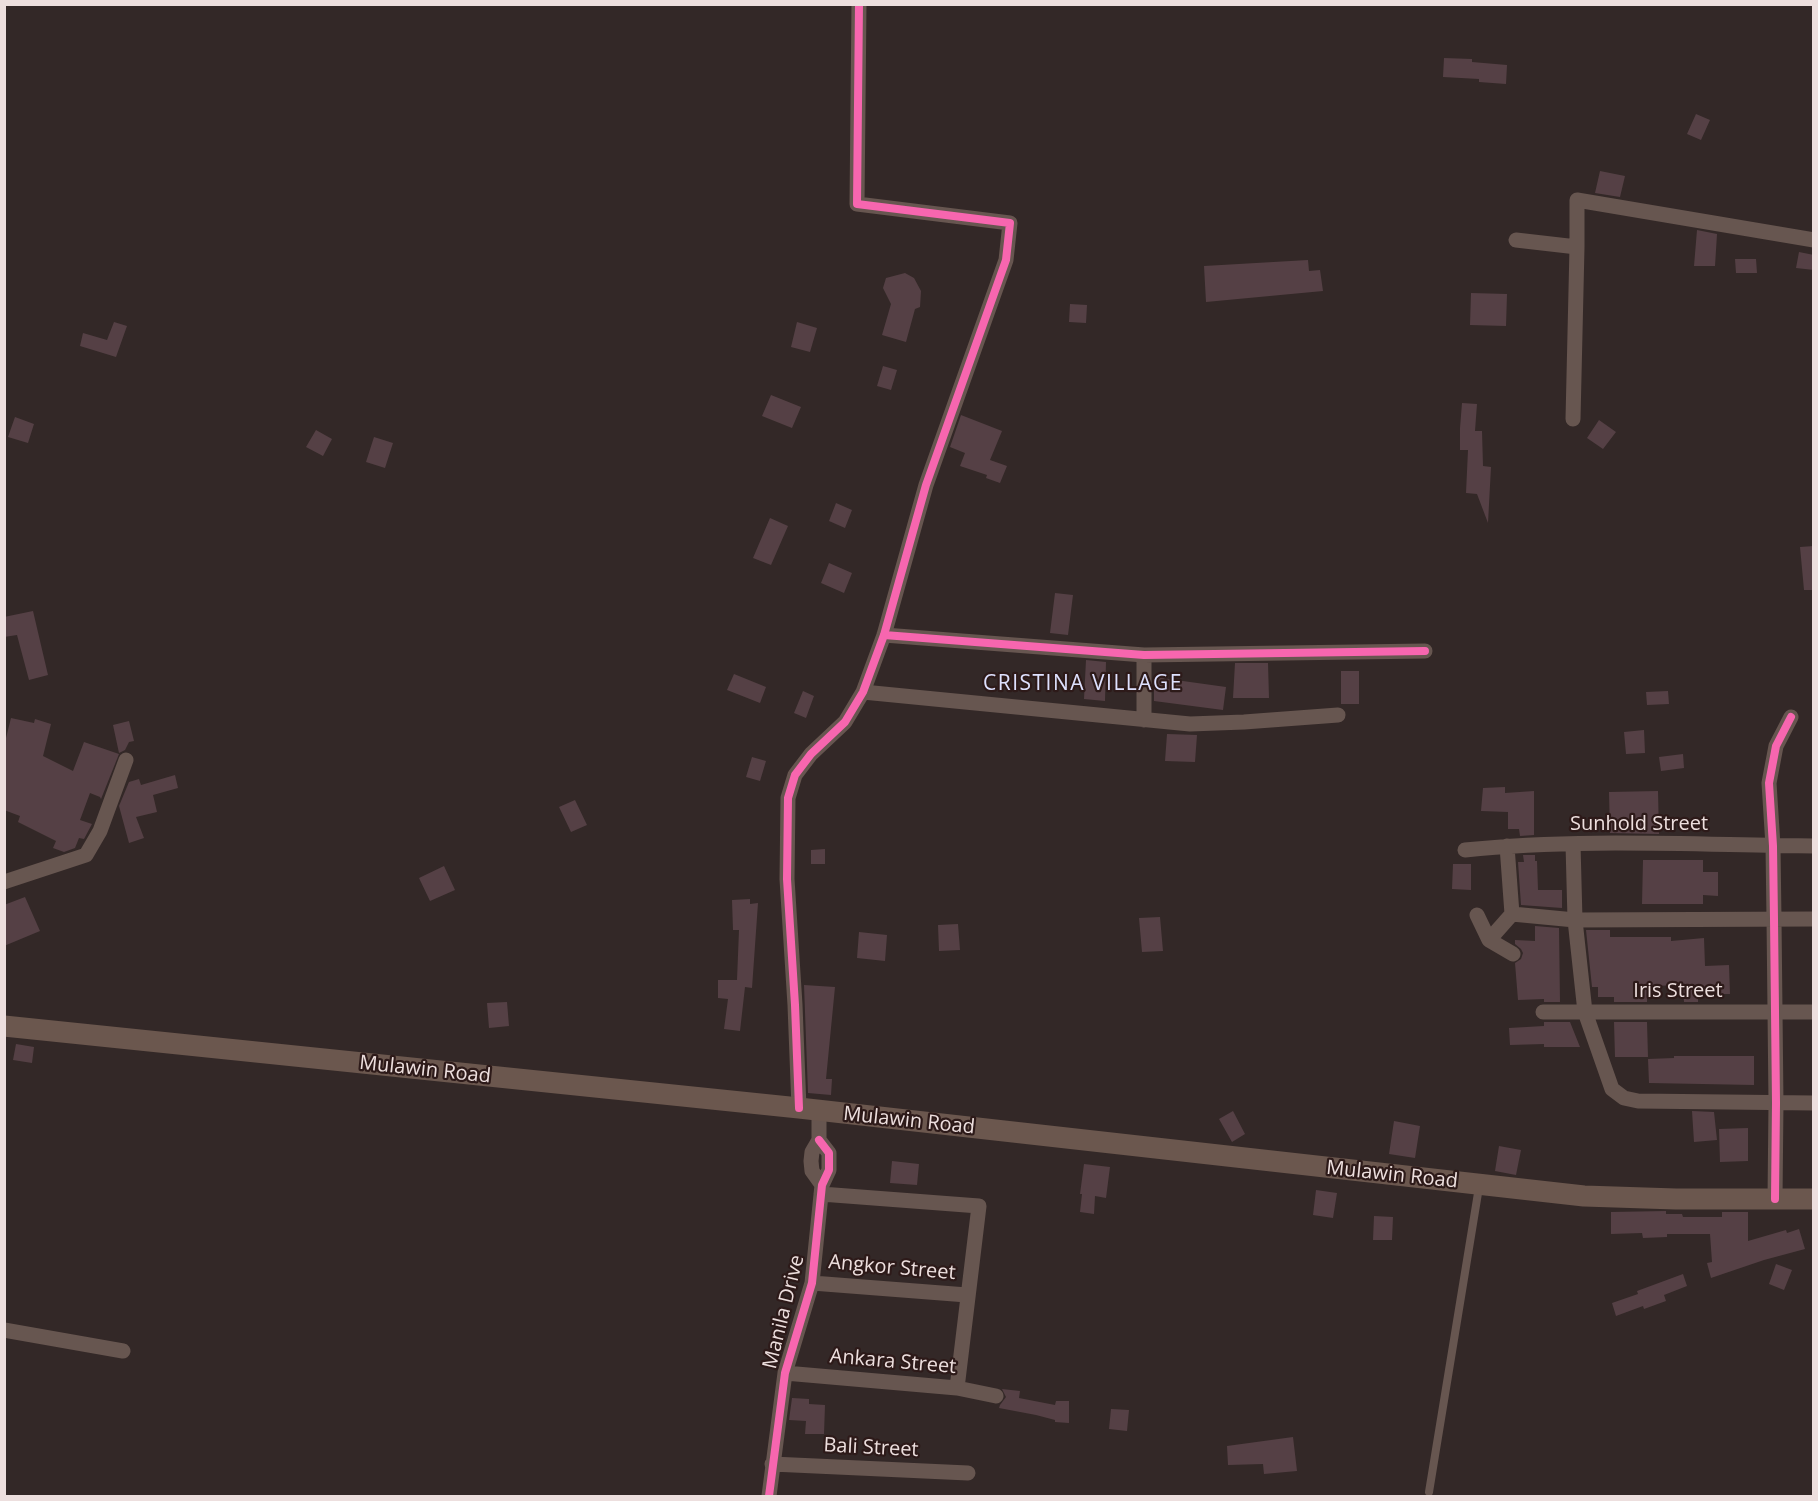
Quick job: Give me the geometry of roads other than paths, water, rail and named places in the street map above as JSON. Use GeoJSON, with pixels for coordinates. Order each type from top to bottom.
{"type":"FeatureCollection","features":[{"type":"Feature","properties":{"kind":"main road","name":"Mulawin Road"},"geometry":{"type":"LineString","coordinates":[[4,1026],[809,1109],[1584,1196],[1814,1199]]}},
{"type":"Feature","properties":{"kind":"street","name":"Manila Drive"},"geometry":{"type":"LineString","coordinates":[[770,1497],[772,1464],[785,1373],[812,1282],[822,1189],[829,1170],[829,1154],[819,1140],[809,1109],[795,1005],[787,879],[788,798],[795,775],[811,754],[845,722],[863,692],[884,635],[926,485],[1006,260],[1010,223],[856,204],[859,4]]}},
{"type":"Feature","properties":{"kind":"street"},"geometry":{"type":"LineString","coordinates":[[1573,419],[1577,200],[1814,240]]}},
{"type":"Feature","properties":{"kind":"street"},"geometry":{"type":"LineString","coordinates":[[1516,240],[1577,247]]}},
{"type":"Feature","properties":{"kind":"street"},"geometry":{"type":"LineString","coordinates":[[884,635],[1144,656],[1425,651]]}},
{"type":"Feature","properties":{"kind":"street"},"geometry":{"type":"LineString","coordinates":[[1144,656],[1144,720]]}},
{"type":"Feature","properties":{"kind":"street"},"geometry":{"type":"LineString","coordinates":[[863,692],[1190,724],[1338,715]]}},
{"type":"Feature","properties":{"kind":"street"},"geometry":{"type":"LineString","coordinates":[[1774,1199],[1776,1103],[1773,846],[1768,783],[1776,746],[1791,717]]}},
{"type":"Feature","properties":{"kind":"street"},"geometry":{"type":"LineString","coordinates":[[4,882],[86,855],[100,831],[126,760]]}},
{"type":"Feature","properties":{"kind":"street"},"geometry":{"type":"LineString","coordinates":[[1573,844],[1575,920],[1585,1012],[1612,1089],[1624,1098],[1638,1101],[1814,1103]]}},
{"type":"Feature","properties":{"kind":"street","name":"Sunhold Street"},"geometry":{"type":"LineString","coordinates":[[1464,850],[1573,844],[1814,846]]}},
{"type":"Feature","properties":{"kind":"street"},"geometry":{"type":"LineString","coordinates":[[1489,940],[1512,914],[1506,846]]}},
{"type":"Feature","properties":{"kind":"street"},"geometry":{"type":"LineString","coordinates":[[1512,914],[1575,920],[1814,919]]}},
{"type":"Feature","properties":{"kind":"street"},"geometry":{"type":"LineString","coordinates":[[1477,915],[1489,940],[1514,954]]}},
{"type":"Feature","properties":{"kind":"street","name":"Iris Street"},"geometry":{"type":"LineString","coordinates":[[1542,1012],[1814,1012]]}},
{"type":"Feature","properties":{"kind":"street"},"geometry":{"type":"LineString","coordinates":[[822,1189],[980,1206],[957,1388]]}},
{"type":"Feature","properties":{"kind":"street","name":"Angkor Street"},"geometry":{"type":"LineString","coordinates":[[812,1282],[968,1295]]}},
{"type":"Feature","properties":{"kind":"street"},"geometry":{"type":"LineString","coordinates":[[4,1330],[123,1351]]}},
{"type":"Feature","properties":{"kind":"street","name":"Ankara Street"},"geometry":{"type":"LineString","coordinates":[[785,1373],[957,1388],[996,1396]]}},
{"type":"Feature","properties":{"kind":"street","name":"Bali Street"},"geometry":{"type":"LineString","coordinates":[[772,1464],[968,1473]]}},
{"type":"Feature","properties":{"kind":"lane"},"geometry":{"type":"LineString","coordinates":[[1429,1492],[1479,1185]]}},
{"type":"Feature","properties":{"kind":"district","name":"CRISTINA VILLAGE"},"geometry":{"type":"Point","coordinates":[1083,684]}}]}
